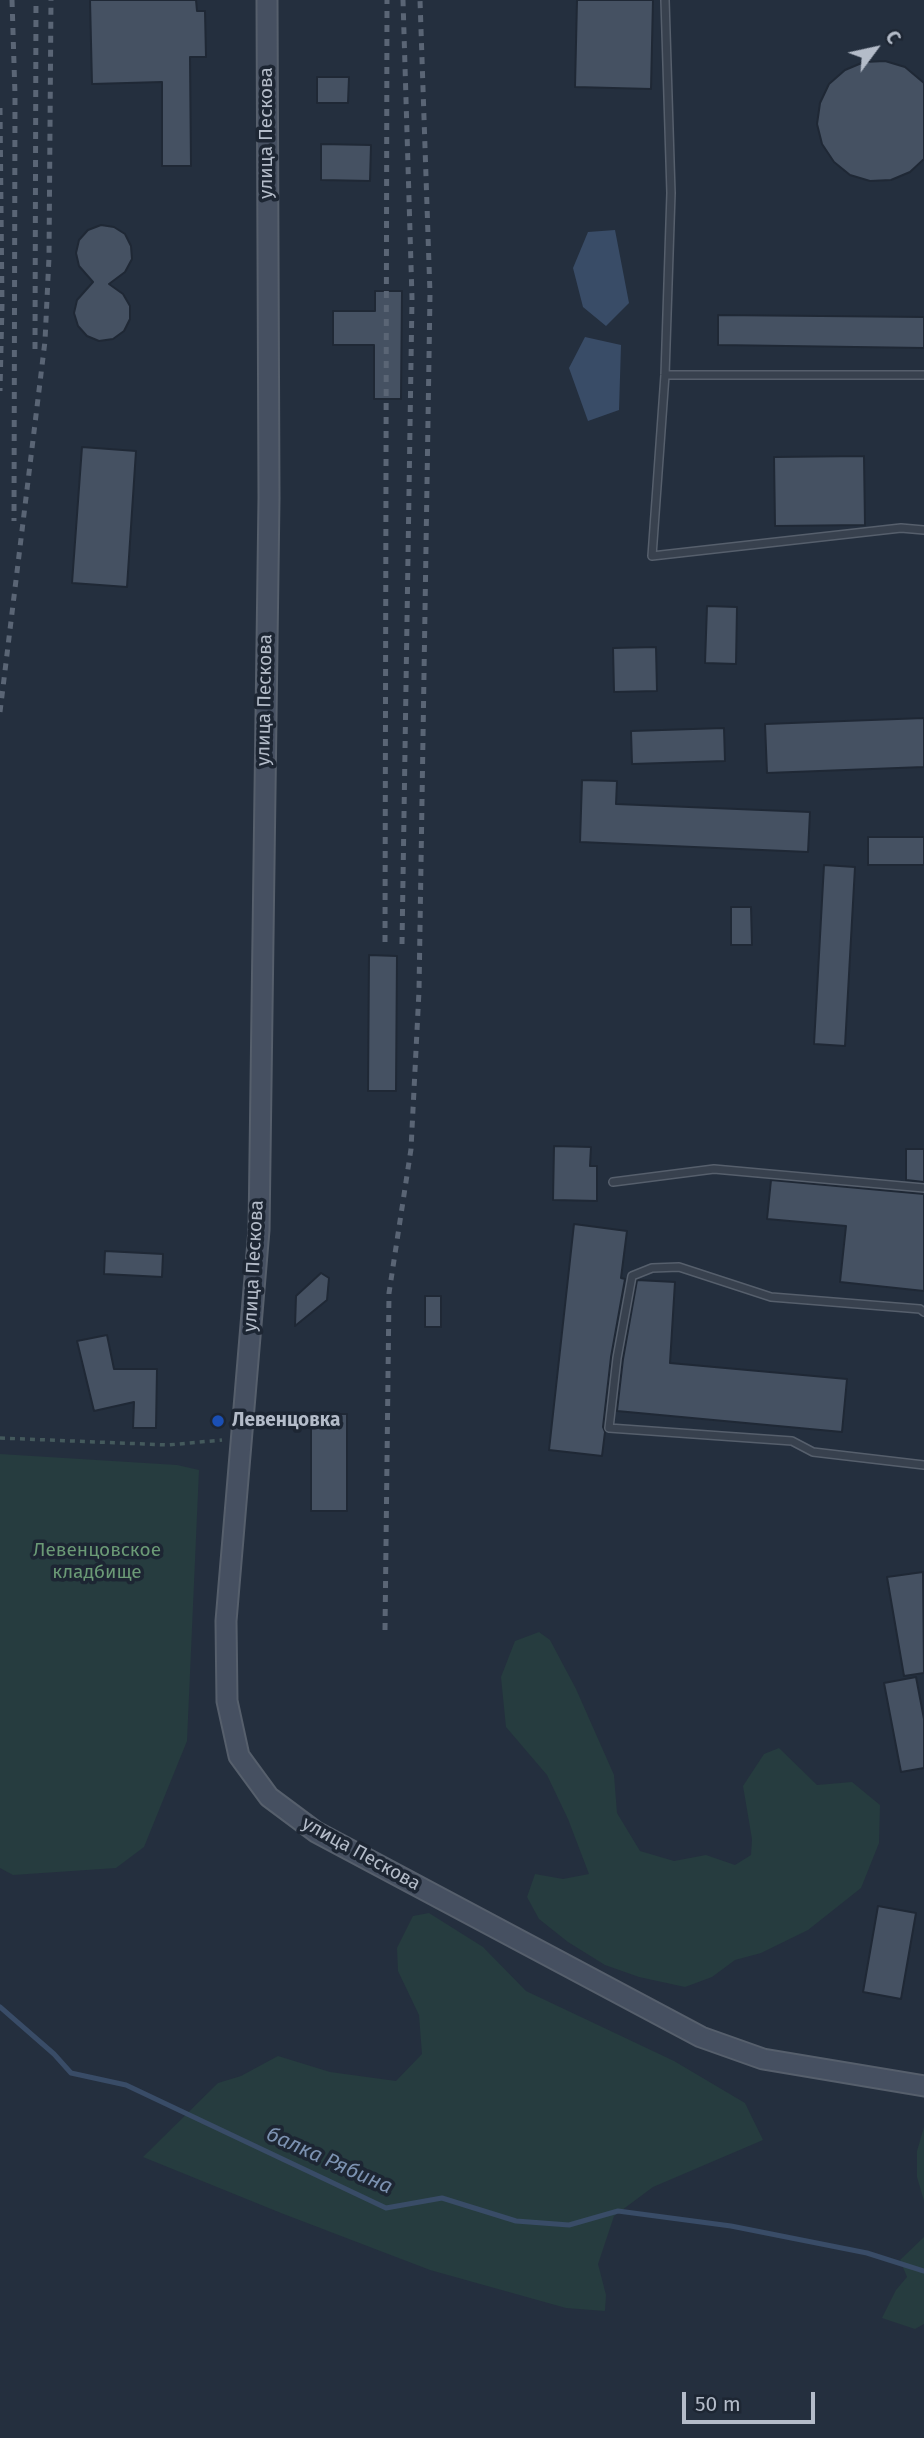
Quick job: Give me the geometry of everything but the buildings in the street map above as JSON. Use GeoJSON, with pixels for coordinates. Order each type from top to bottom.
{"type":"FeatureCollection","features":[{"type":"Feature","properties":{"kind":"street","name":"улица Пескова"},"geometry":{"type":"LineString","coordinates":[[267,0],[269,498],[258,1230],[226,1620],[227,1701],[239,1756],[269,1797],[316,1832],[701,2037],[763,2059],[924,2086]]}},
{"type":"Feature","properties":{"kind":"lane"},"geometry":{"type":"LineString","coordinates":[[665,0],[671,193],[665,375],[652,556],[901,528],[924,530]]}},
{"type":"Feature","properties":{"kind":"lane"},"geometry":{"type":"LineString","coordinates":[[665,375],[924,375]]}},
{"type":"Feature","properties":{"kind":"lane"},"geometry":{"type":"LineString","coordinates":[[613,1182],[714,1169],[882,1182],[924,1188]]}},
{"type":"Feature","properties":{"kind":"lane"},"geometry":{"type":"LineString","coordinates":[[924,1312],[920,1309],[771,1297],[679,1268],[652,1268],[632,1276],[617,1358],[610,1427],[792,1441],[813,1452],[924,1465]]}},
{"type":"Feature","properties":{"kind":"path"},"geometry":{"type":"LineString","coordinates":[[0,1438],[168,1445],[242,1438]]}},
{"type":"Feature","properties":{"kind":"green space","name":"Левенцовское кладбище"},"geometry":{"type":"Polygon","coordinates":[[[0,1454],[177,1465],[199,1470],[187,1741],[144,1847],[116,1868],[13,1875],[0,1868],[0,1454]]]}},
{"type":"Feature","properties":{"kind":"green space"},"geometry":{"type":"Polygon","coordinates":[[[539,1632],[550,1640],[576,1689],[614,1775],[617,1813],[640,1851],[674,1861],[706,1855],[735,1865],[751,1855],[752,1839],[743,1786],[764,1754],[779,1748],[817,1785],[852,1782],[880,1805],[879,1843],[861,1888],[808,1930],[761,1953],[735,1960],[712,1977],[685,1987],[639,1977],[605,1965],[568,1942],[539,1919],[527,1897],[535,1874],[563,1879],[589,1874],[568,1819],[547,1775],[506,1727],[501,1677],[515,1641],[539,1632]]]}},
{"type":"Feature","properties":{"kind":"green space"},"geometry":{"type":"Polygon","coordinates":[[[429,1913],[483,1947],[526,1991],[674,2061],[745,2103],[763,2140],[653,2187],[614,2216],[598,2264],[606,2295],[605,2311],[566,2308],[430,2270],[143,2157],[218,2083],[241,2076],[278,2056],[330,2072],[396,2081],[422,2054],[419,2015],[398,1971],[397,1948],[413,1916],[429,1913]]]}},
{"type":"Feature","properties":{"kind":"green space"},"geometry":{"type":"Polygon","coordinates":[[[924,2127],[924,2201],[917,2177],[917,2151],[924,2127]]]}},
{"type":"Feature","properties":{"kind":"green space"},"geometry":{"type":"Polygon","coordinates":[[[924,2237],[924,2324],[915,2329],[882,2318],[896,2290],[907,2277],[900,2260],[924,2237]]]}},
{"type":"Feature","properties":{"kind":"water"},"geometry":{"type":"Polygon","coordinates":[[[615,230],[629,303],[606,326],[583,307],[573,268],[588,232],[615,230]]]}},
{"type":"Feature","properties":{"kind":"water"},"geometry":{"type":"Polygon","coordinates":[[[585,337],[621,345],[619,410],[588,421],[569,368],[585,337]]]}},
{"type":"Feature","properties":{"kind":"waterway","name":"балка Рябина"},"geometry":{"type":"LineString","coordinates":[[0,2007],[54,2054],[71,2073],[126,2085],[386,2208],[442,2198],[516,2221],[569,2225],[618,2211],[731,2226],[867,2253],[924,2271]]}},
{"type":"Feature","properties":{"kind":"railway"},"geometry":{"type":"LineString","coordinates":[[12,0],[15,95],[14,521]]}},
{"type":"Feature","properties":{"kind":"railway"},"geometry":{"type":"LineString","coordinates":[[35,349],[36,0]]}},
{"type":"Feature","properties":{"kind":"railway"},"geometry":{"type":"LineString","coordinates":[[0,712],[45,341],[49,257],[51,0]]}},
{"type":"Feature","properties":{"kind":"railway"},"geometry":{"type":"LineString","coordinates":[[385,942],[387,0]]}},
{"type":"Feature","properties":{"kind":"railway"},"geometry":{"type":"LineString","coordinates":[[402,944],[412,298],[403,0]]}},
{"type":"Feature","properties":{"kind":"railway"},"geometry":{"type":"LineString","coordinates":[[385,1630],[389,1293],[411,1149],[419,991],[430,294],[420,0]]}},
{"type":"Feature","properties":{"kind":"railway"},"geometry":{"type":"LineString","coordinates":[[0,108],[0,391]]}},
{"type":"Feature","properties":{"kind":"place","name":"Левенцовка"},"geometry":{"type":"Point","coordinates":[218,1421]}}]}
